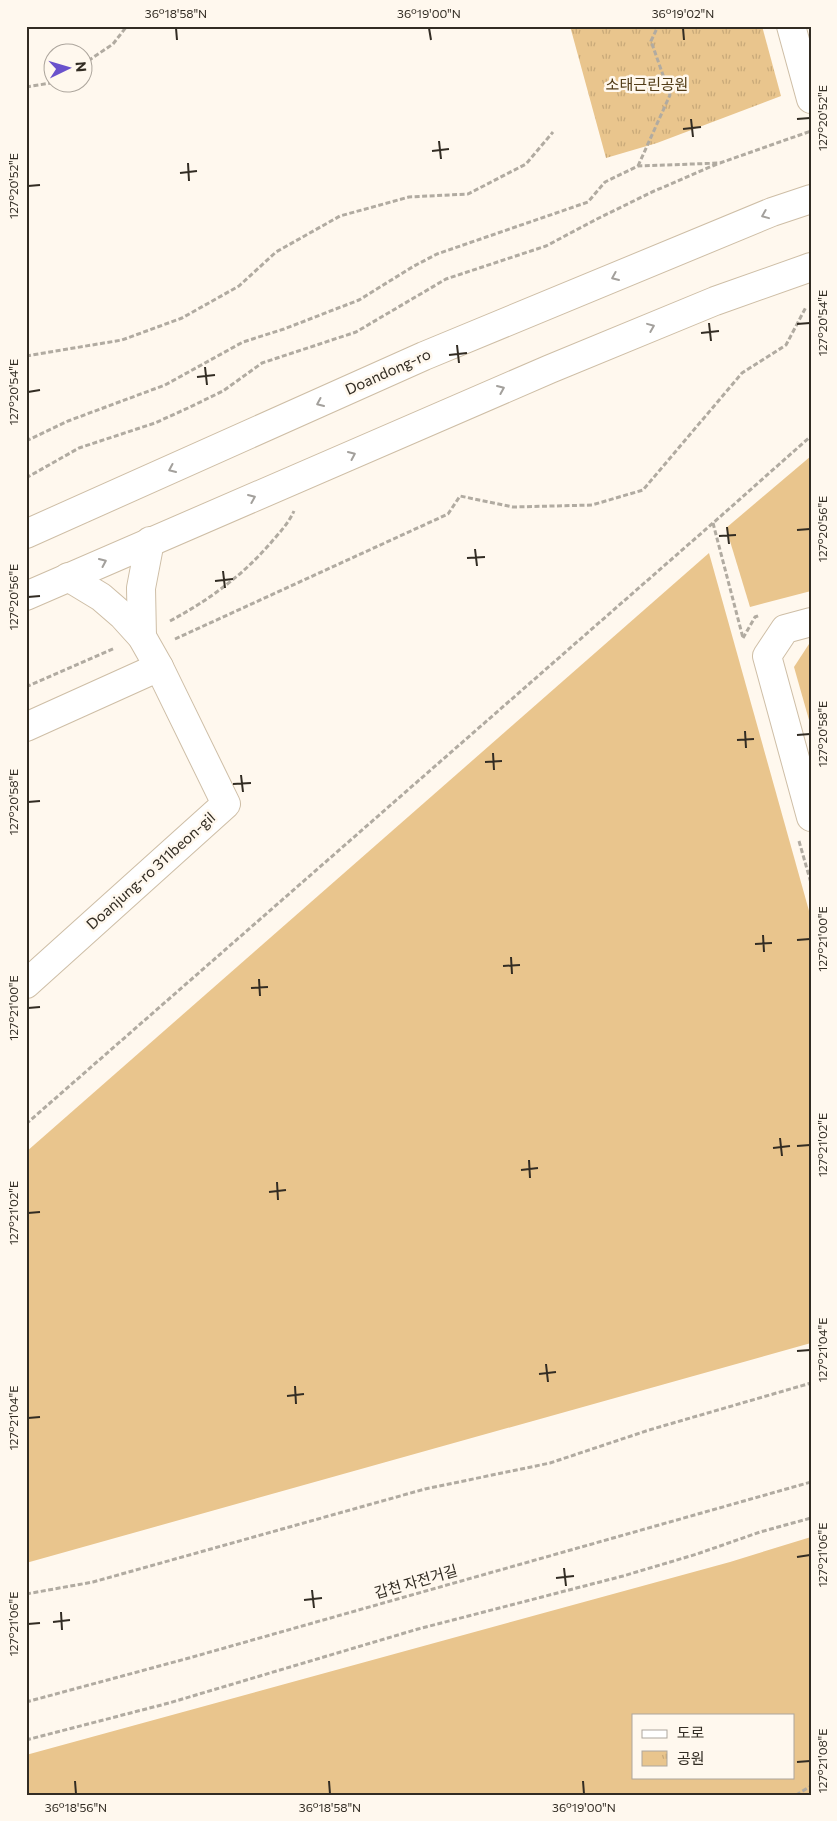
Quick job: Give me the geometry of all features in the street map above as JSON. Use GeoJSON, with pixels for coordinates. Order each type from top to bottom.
{"type":"FeatureCollection","features":[{"type":"Feature","properties":{"kind":"main road"},"geometry":{"type":"LineString","coordinates":[[791,26],[811,99]]}},
{"type":"Feature","properties":{"kind":"main road","name":"Doandong-ro"},"geometry":{"type":"LineString","coordinates":[[26,534],[424,356],[772,212],[811,199]]}},
{"type":"Feature","properties":{"kind":"main road"},"geometry":{"type":"LineString","coordinates":[[26,596],[577,357],[715,301],[811,267]]}},
{"type":"Feature","properties":{"kind":"main road"},"geometry":{"type":"LineString","coordinates":[[150,541],[141,588],[150,651]]}},
{"type":"Feature","properties":{"kind":"main road"},"geometry":{"type":"LineString","coordinates":[[68,577],[101,597],[124,616],[150,651]]}},
{"type":"Feature","properties":{"kind":"main road"},"geometry":{"type":"LineString","coordinates":[[811,622],[785,629],[766,656],[811,817]]}},
{"type":"Feature","properties":{"kind":"main road"},"geometry":{"type":"LineString","coordinates":[[26,727],[150,651]]}},
{"type":"Feature","properties":{"kind":"main road","name":"Doanjung-ro 311beon-gil"},"geometry":{"type":"LineString","coordinates":[[26,984],[226,804],[150,651]]}},
{"type":"Feature","properties":{"kind":"path"},"geometry":{"type":"LineString","coordinates":[[92,58],[113,44],[126,26]]}},
{"type":"Feature","properties":{"kind":"path"},"geometry":{"type":"LineString","coordinates":[[638,166],[670,94],[651,42],[658,26]]}},
{"type":"Feature","properties":{"kind":"path"},"geometry":{"type":"LineString","coordinates":[[26,88],[42,85]]}},
{"type":"Feature","properties":{"kind":"path"},"geometry":{"type":"LineString","coordinates":[[26,478],[79,448],[154,423],[188,408],[223,390],[262,363],[356,332],[446,279],[546,246],[597,218],[652,192],[720,163],[811,131]]}},
{"type":"Feature","properties":{"kind":"path"},"geometry":{"type":"LineString","coordinates":[[26,356],[122,340],[182,318],[239,286],[276,252],[340,216],[409,197],[468,194],[526,164],[553,132]]}},
{"type":"Feature","properties":{"kind":"path"},"geometry":{"type":"LineString","coordinates":[[26,441],[68,421],[165,385],[243,342],[284,329],[359,300],[437,254],[588,202],[605,182],[638,166],[720,163]]}},
{"type":"Feature","properties":{"kind":"path"},"geometry":{"type":"LineString","coordinates":[[26,687],[150,651],[448,514],[460,496],[513,507],[592,505],[643,490],[742,373],[786,345],[806,307]]}},
{"type":"Feature","properties":{"kind":"path"},"geometry":{"type":"LineString","coordinates":[[26,1124],[811,436]]}},
{"type":"Feature","properties":{"kind":"path"},"geometry":{"type":"LineString","coordinates":[[150,651],[198,606],[235,579],[262,554],[290,519],[308,475]]}},
{"type":"Feature","properties":{"kind":"path"},"geometry":{"type":"LineString","coordinates":[[713,523],[743,638]]}},
{"type":"Feature","properties":{"kind":"path"},"geometry":{"type":"LineString","coordinates":[[26,1594],[93,1582],[425,1489],[550,1463],[649,1430],[811,1383]]}},
{"type":"Feature","properties":{"kind":"path","name":"갑천 자전거길"},"geometry":{"type":"LineString","coordinates":[[26,1702],[811,1482]]}},
{"type":"Feature","properties":{"kind":"path"},"geometry":{"type":"LineString","coordinates":[[26,1740],[169,1703],[418,1629],[623,1576],[697,1554],[760,1532],[811,1518]]}},
{"type":"Feature","properties":{"kind":"path"},"geometry":{"type":"LineString","coordinates":[[796,1795],[811,1786]]}},
{"type":"Feature","properties":{"kind":"green space","name":"소태근린공원"},"geometry":{"type":"Polygon","coordinates":[[[570,26],[762,26],[781,96],[657,143],[606,158],[570,26]]]}},
{"type":"Feature","properties":{"kind":"green space"},"geometry":{"type":"Polygon","coordinates":[[[811,456],[811,591],[750,607],[726,528],[811,456]]]}},
{"type":"Feature","properties":{"kind":"green space"},"geometry":{"type":"Polygon","coordinates":[[[709,553],[811,918],[811,1343],[26,1563],[26,1152],[709,553]]]}},
{"type":"Feature","properties":{"kind":"green space"},"geometry":{"type":"Polygon","coordinates":[[[809,644],[811,644],[811,727],[794,667],[809,644]]]}},
{"type":"Feature","properties":{"kind":"green space"},"geometry":{"type":"Polygon","coordinates":[[[811,1537],[811,1795],[26,1795],[26,1755],[730,1562],[811,1537]]]}}]}
